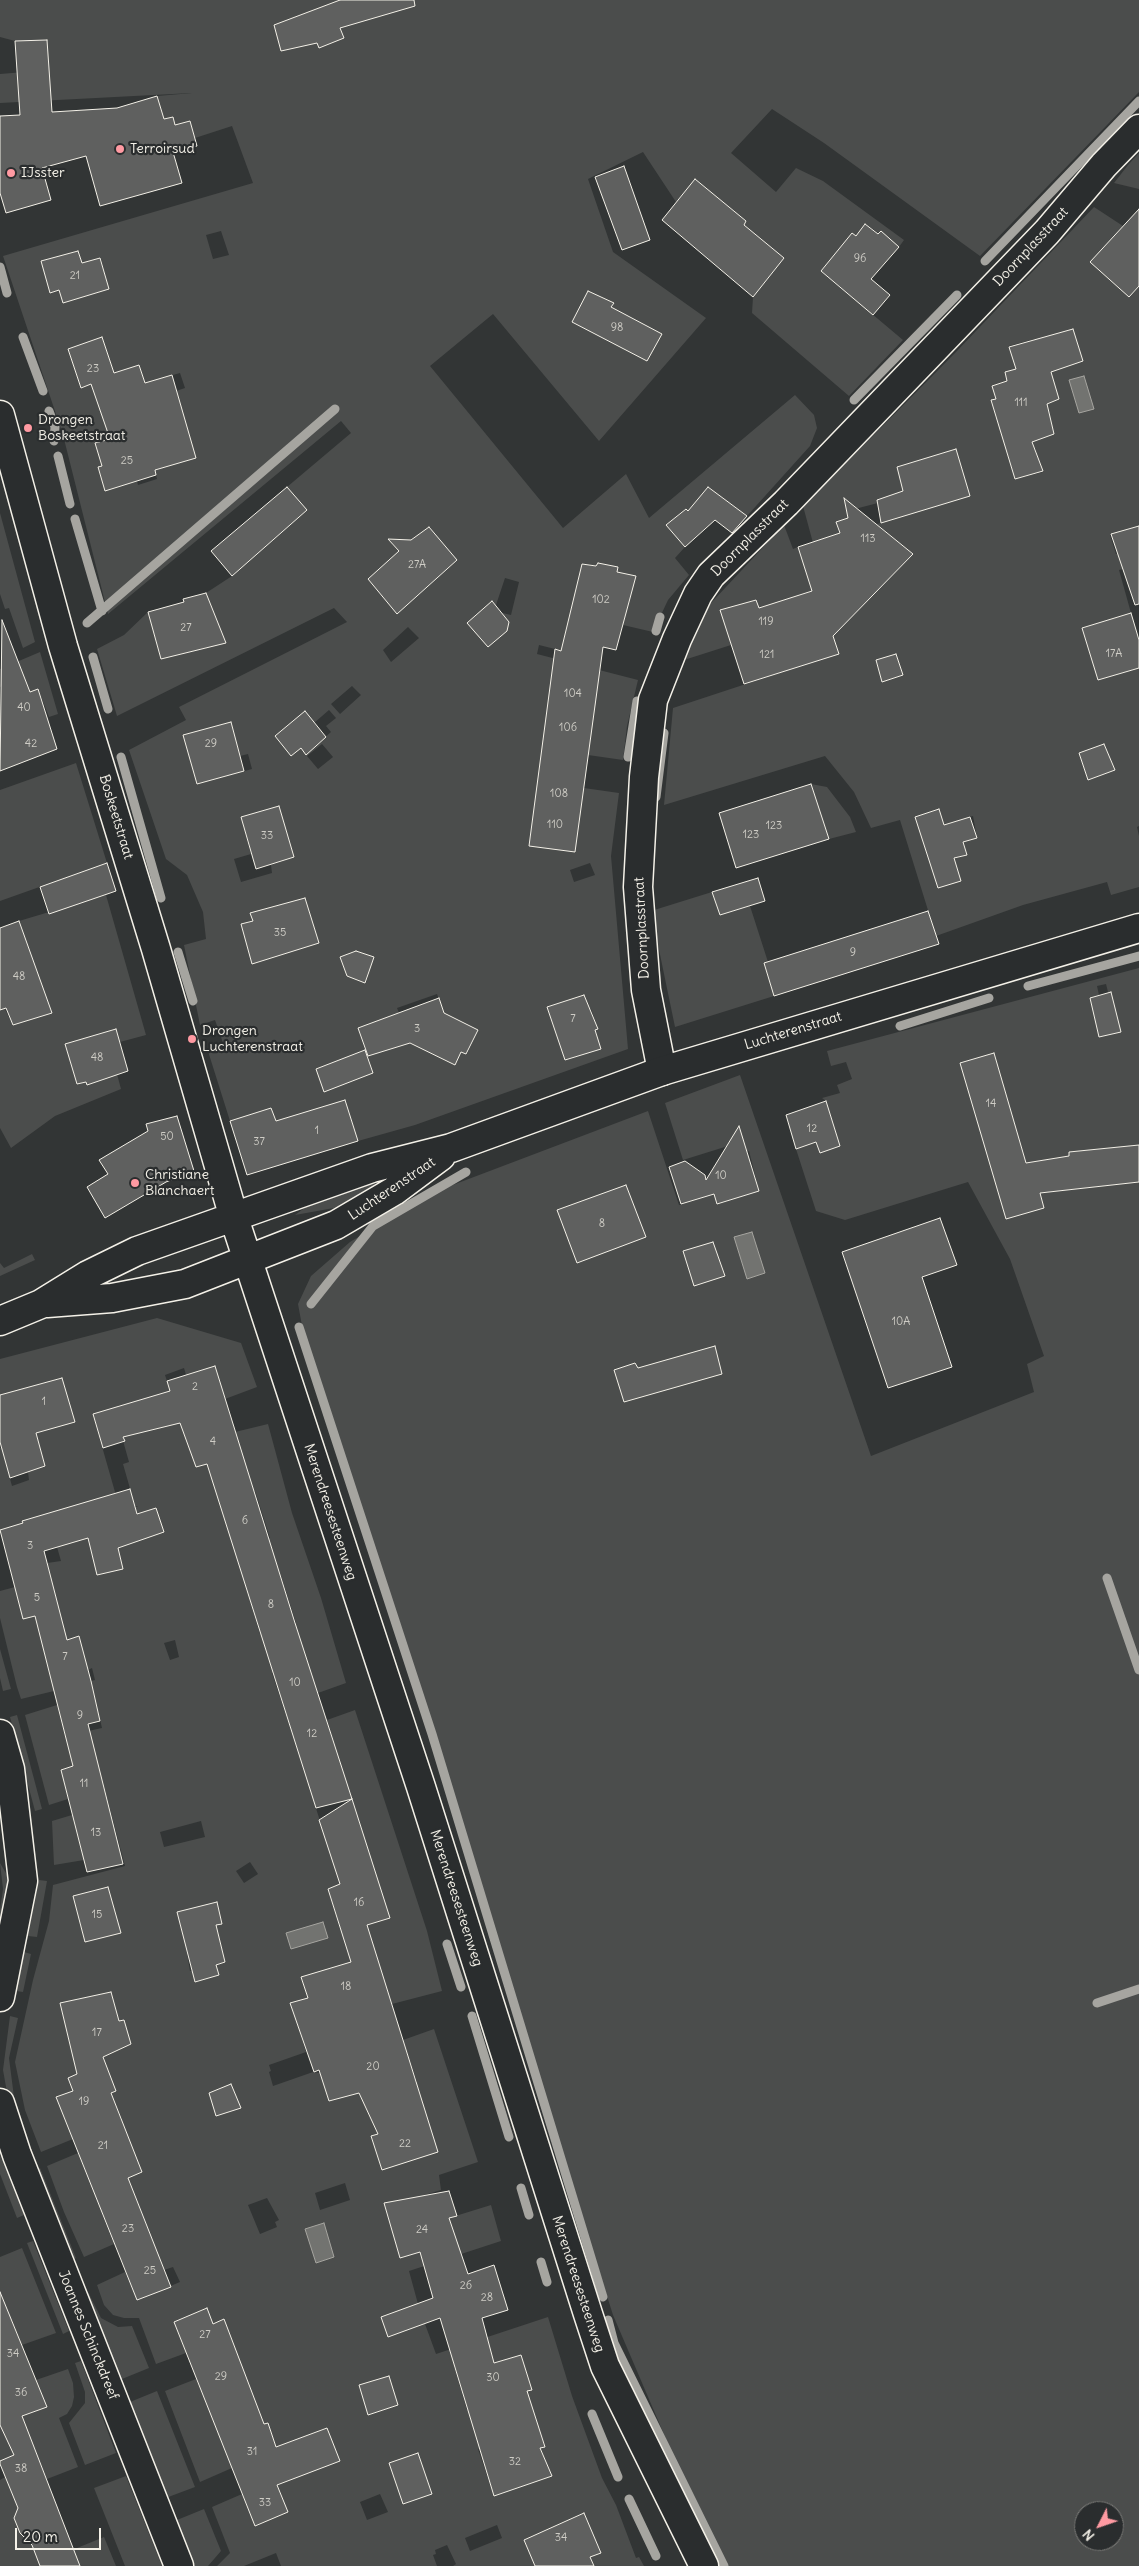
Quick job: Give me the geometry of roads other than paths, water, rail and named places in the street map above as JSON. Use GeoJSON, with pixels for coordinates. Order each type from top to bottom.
{"type":"FeatureCollection","features":[{"type":"Feature","properties":{"kind":"street","name":"Doornplasstraat"},"geometry":{"type":"LineString","coordinates":[[662,1071],[646,990],[638,886],[644,777],[653,700],[677,639],[698,594],[711,575],[786,503],[1047,232],[1104,164],[1139,129]]}},
{"type":"Feature","properties":{"kind":"street","name":"Boskeetstraat"},"geometry":{"type":"LineString","coordinates":[[0,415],[64,646],[156,949],[234,1218]]}},
{"type":"Feature","properties":{"kind":"street","name":"Luchterenstraat"},"geometry":{"type":"LineString","coordinates":[[41,1304],[88,1275],[138,1251],[372,1168],[451,1148],[662,1071],[1139,928]]}},
{"type":"Feature","properties":{"kind":"street","name":"Luchterenstraat"},"geometry":{"type":"LineString","coordinates":[[41,1304],[112,1298],[184,1284],[336,1225],[394,1191],[451,1148]]}},
{"type":"Feature","properties":{"kind":"street","name":"Merendreesesteenweg"},"geometry":{"type":"LineString","coordinates":[[234,1218],[419,1781],[605,2366],[704,2566]]}},
{"type":"Feature","properties":{"kind":"street"},"geometry":{"type":"LineString","coordinates":[[0,1322],[41,1304]]}},
{"type":"Feature","properties":{"kind":"street"},"geometry":{"type":"LineString","coordinates":[[0,1734],[10,1769],[8,1821],[23,1881],[0,1996]]}},
{"type":"Feature","properties":{"kind":"street","name":"Joannes Schinckdreef"},"geometry":{"type":"LineString","coordinates":[[0,2103],[17,2155],[179,2566]]}},
{"type":"Feature","properties":{"kind":"waterway"},"geometry":{"type":"LineString","coordinates":[[985,261],[1139,101]]}},
{"type":"Feature","properties":{"kind":"waterway"},"geometry":{"type":"LineString","coordinates":[[0,267],[7,293]]}},
{"type":"Feature","properties":{"kind":"waterway"},"geometry":{"type":"LineString","coordinates":[[854,400],[957,295]]}},
{"type":"Feature","properties":{"kind":"waterway"},"geometry":{"type":"LineString","coordinates":[[23,337],[43,391]]}},
{"type":"Feature","properties":{"kind":"waterway"},"geometry":{"type":"LineString","coordinates":[[87,623],[335,409]]}},
{"type":"Feature","properties":{"kind":"waterway"},"geometry":{"type":"LineString","coordinates":[[49,411],[55,427],[54,441]]}},
{"type":"Feature","properties":{"kind":"waterway"},"geometry":{"type":"LineString","coordinates":[[58,456],[70,504]]}},
{"type":"Feature","properties":{"kind":"waterway"},"geometry":{"type":"LineString","coordinates":[[75,519],[102,611]]}},
{"type":"Feature","properties":{"kind":"waterway"},"geometry":{"type":"LineString","coordinates":[[656,631],[660,617]]}},
{"type":"Feature","properties":{"kind":"waterway"},"geometry":{"type":"LineString","coordinates":[[93,657],[108,709]]}},
{"type":"Feature","properties":{"kind":"waterway"},"geometry":{"type":"LineString","coordinates":[[628,757],[637,701]]}},
{"type":"Feature","properties":{"kind":"waterway"},"geometry":{"type":"LineString","coordinates":[[656,797],[664,733]]}},
{"type":"Feature","properties":{"kind":"waterway"},"geometry":{"type":"LineString","coordinates":[[121,757],[161,898]]}},
{"type":"Feature","properties":{"kind":"waterway"},"geometry":{"type":"LineString","coordinates":[[178,952],[193,1001]]}},
{"type":"Feature","properties":{"kind":"waterway"},"geometry":{"type":"LineString","coordinates":[[1028,986],[1139,956]]}},
{"type":"Feature","properties":{"kind":"waterway"},"geometry":{"type":"LineString","coordinates":[[900,1026],[989,998]]}},
{"type":"Feature","properties":{"kind":"waterway"},"geometry":{"type":"LineString","coordinates":[[311,1304],[373,1226],[466,1172]]}},
{"type":"Feature","properties":{"kind":"waterway"},"geometry":{"type":"LineString","coordinates":[[299,1327],[432,1734],[603,2297]]}},
{"type":"Feature","properties":{"kind":"waterway"},"geometry":{"type":"LineString","coordinates":[[1107,1578],[1139,1670]]}},
{"type":"Feature","properties":{"kind":"waterway"},"geometry":{"type":"LineString","coordinates":[[447,1944],[461,1987]]}},
{"type":"Feature","properties":{"kind":"waterway"},"geometry":{"type":"LineString","coordinates":[[1097,2003],[1139,1989]]}},
{"type":"Feature","properties":{"kind":"waterway"},"geometry":{"type":"LineString","coordinates":[[472,2016],[509,2137]]}},
{"type":"Feature","properties":{"kind":"waterway"},"geometry":{"type":"LineString","coordinates":[[521,2188],[529,2215]]}},
{"type":"Feature","properties":{"kind":"waterway"},"geometry":{"type":"LineString","coordinates":[[541,2262],[547,2282]]}},
{"type":"Feature","properties":{"kind":"waterway"},"geometry":{"type":"LineString","coordinates":[[608,2320],[614,2343],[724,2566]]}},
{"type":"Feature","properties":{"kind":"waterway"},"geometry":{"type":"LineString","coordinates":[[592,2414],[618,2477]]}},
{"type":"Feature","properties":{"kind":"waterway"},"geometry":{"type":"LineString","coordinates":[[629,2499],[656,2556]]}},
{"type":"Feature","properties":{"kind":"place","name":"Terroirsud"},"geometry":{"type":"Point","coordinates":[120,149]}},
{"type":"Feature","properties":{"kind":"place","name":"IJsster"},"geometry":{"type":"Point","coordinates":[11,173]}},
{"type":"Feature","properties":{"kind":"place","name":"Drongen Boskeetstraat"},"geometry":{"type":"Point","coordinates":[28,428]}},
{"type":"Feature","properties":{"kind":"place","name":"Drongen Luchterenstraat"},"geometry":{"type":"Point","coordinates":[192,1039]}},
{"type":"Feature","properties":{"kind":"place","name":"Christiane Blanchaert"},"geometry":{"type":"Point","coordinates":[135,1183]}}]}
